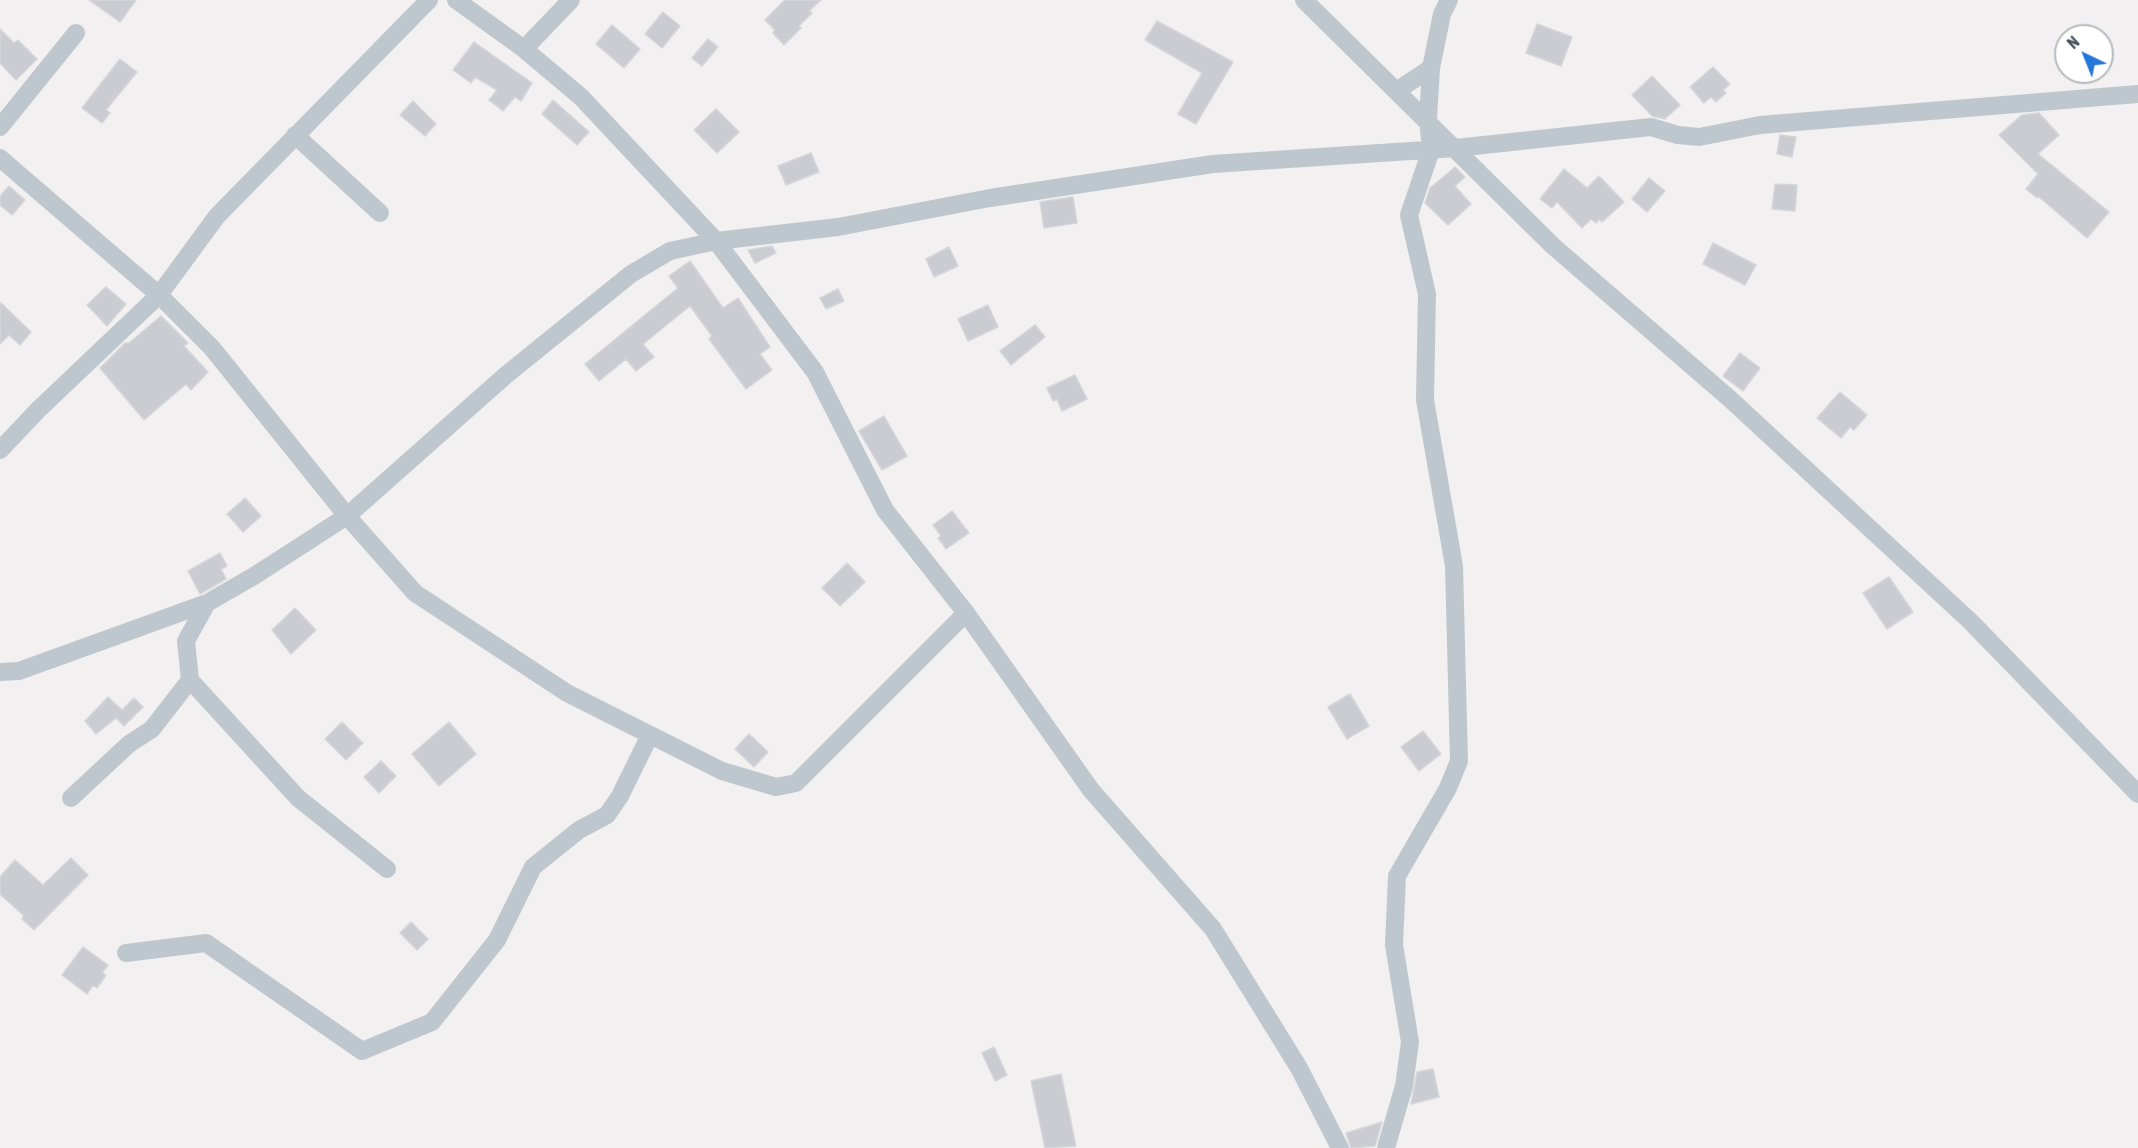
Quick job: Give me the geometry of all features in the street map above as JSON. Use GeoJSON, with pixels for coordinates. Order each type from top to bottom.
{"type":"FeatureCollection","features":[{"type":"Feature","properties":{"kind":"street"},"geometry":{"type":"LineString","coordinates":[[0,450],[38,410],[159,295],[217,216],[429,0]]}},
{"type":"Feature","properties":{"kind":"street"},"geometry":{"type":"LineString","coordinates":[[456,0],[524,49],[580,97],[716,241],[815,372],[885,510],[966,613],[1091,790],[1213,928],[1299,1068],[1340,1148]]}},
{"type":"Feature","properties":{"kind":"street"},"geometry":{"type":"LineString","coordinates":[[524,49],[570,0]]}},
{"type":"Feature","properties":{"kind":"street"},"geometry":{"type":"LineString","coordinates":[[1305,0],[1428,119],[1553,246],[1730,399],[1971,622],[2138,794]]}},
{"type":"Feature","properties":{"kind":"street"},"geometry":{"type":"LineString","coordinates":[[1386,1148],[1404,1086],[1410,1042],[1394,945],[1397,876],[1448,788],[1459,761],[1454,566],[1425,400],[1426,294],[1409,214],[1431,150],[1428,119],[1431,69],[1442,14],[1449,0]]}},
{"type":"Feature","properties":{"kind":"street"},"geometry":{"type":"LineString","coordinates":[[0,128],[76,33]]}},
{"type":"Feature","properties":{"kind":"street"},"geometry":{"type":"LineString","coordinates":[[1398,90],[1431,69]]}},
{"type":"Feature","properties":{"kind":"street"},"geometry":{"type":"LineString","coordinates":[[0,672],[19,671],[207,603],[254,576],[347,516],[506,375],[631,274],[670,251],[716,241],[838,227],[990,198],[1213,164],[1456,148],[1651,127],[1678,135],[1699,137],[1760,125],[2138,94]]}},
{"type":"Feature","properties":{"kind":"street"},"geometry":{"type":"LineString","coordinates":[[295,135],[380,213]]}},
{"type":"Feature","properties":{"kind":"street"},"geometry":{"type":"LineString","coordinates":[[0,158],[159,295],[212,348],[347,516],[392,569],[415,592],[567,693],[722,771],[776,787],[796,783],[966,613]]}},
{"type":"Feature","properties":{"kind":"street"},"geometry":{"type":"LineString","coordinates":[[207,603],[186,641],[190,680],[298,798],[387,869]]}},
{"type":"Feature","properties":{"kind":"street"},"geometry":{"type":"LineString","coordinates":[[71,798],[129,744],[152,729],[190,680]]}},
{"type":"Feature","properties":{"kind":"street"},"geometry":{"type":"LineString","coordinates":[[126,954],[206,943],[362,1051],[432,1022],[497,940],[533,867],[579,830],[607,815],[620,796],[650,735]]}},
{"type":"Feature","properties":{"kind":"building"},"geometry":{"type":"Polygon","coordinates":[[[89,0],[136,0],[120,22],[89,0]]]}},
{"type":"Feature","properties":{"kind":"building"},"geometry":{"type":"Polygon","coordinates":[[[785,0],[821,0],[809,11],[812,13],[799,26],[801,28],[784,45],[773,33],[775,30],[765,20],[785,0]]]}},
{"type":"Feature","properties":{"kind":"building"},"geometry":{"type":"Polygon","coordinates":[[[663,12],[680,26],[662,48],[645,34],[663,12]]]}},
{"type":"Feature","properties":{"kind":"building"},"geometry":{"type":"Polygon","coordinates":[[[1157,21],[1233,62],[1196,124],[1178,114],[1202,73],[1145,40],[1157,21]]]}},
{"type":"Feature","properties":{"kind":"building"},"geometry":{"type":"Polygon","coordinates":[[[1537,24],[1572,37],[1561,66],[1526,53],[1537,24]]]}},
{"type":"Feature","properties":{"kind":"building"},"geometry":{"type":"Polygon","coordinates":[[[612,25],[640,49],[624,68],[596,44],[612,25]]]}},
{"type":"Feature","properties":{"kind":"building"},"geometry":{"type":"Polygon","coordinates":[[[0,29],[14,43],[18,40],[37,59],[16,80],[0,63],[0,29]]]}},
{"type":"Feature","properties":{"kind":"building"},"geometry":{"type":"Polygon","coordinates":[[[708,39],[718,47],[702,66],[692,58],[708,39]]]}},
{"type":"Feature","properties":{"kind":"building"},"geometry":{"type":"Polygon","coordinates":[[[474,42],[532,83],[521,101],[515,97],[503,111],[489,100],[497,90],[475,77],[471,83],[453,70],[474,42]]]}},
{"type":"Feature","properties":{"kind":"building"},"geometry":{"type":"Polygon","coordinates":[[[120,59],[137,72],[106,110],[110,113],[102,123],[82,108],[120,59]]]}},
{"type":"Feature","properties":{"kind":"building"},"geometry":{"type":"Polygon","coordinates":[[[1713,67],[1730,84],[1723,90],[1726,93],[1716,102],[1711,97],[1704,103],[1690,87],[1713,67]]]}},
{"type":"Feature","properties":{"kind":"building"},"geometry":{"type":"Polygon","coordinates":[[[1652,76],[1680,105],[1665,119],[1652,116],[1632,95],[1652,76]]]}},
{"type":"Feature","properties":{"kind":"building"},"geometry":{"type":"Polygon","coordinates":[[[553,100],[589,132],[577,145],[542,114],[553,100]]]}},
{"type":"Feature","properties":{"kind":"building"},"geometry":{"type":"Polygon","coordinates":[[[413,101],[436,124],[425,136],[400,115],[413,101]]]}},
{"type":"Feature","properties":{"kind":"building"},"geometry":{"type":"Polygon","coordinates":[[[716,109],[739,132],[717,153],[694,130],[716,109]]]}},
{"type":"Feature","properties":{"kind":"building"},"geometry":{"type":"Polygon","coordinates":[[[2039,113],[2059,135],[2038,154],[2109,212],[2087,238],[2038,196],[2037,198],[2026,189],[2038,174],[1999,135],[2022,115],[2039,113]]]}},
{"type":"Feature","properties":{"kind":"building"},"geometry":{"type":"Polygon","coordinates":[[[1780,135],[1796,137],[1792,157],[1777,154],[1780,135]]]}},
{"type":"Feature","properties":{"kind":"building"},"geometry":{"type":"Polygon","coordinates":[[[811,153],[819,172],[786,185],[778,166],[811,153]]]}},
{"type":"Feature","properties":{"kind":"building"},"geometry":{"type":"Polygon","coordinates":[[[1455,167],[1465,177],[1455,186],[1471,204],[1448,225],[1425,203],[1430,188],[1455,167]]]}},
{"type":"Feature","properties":{"kind":"building"},"geometry":{"type":"Polygon","coordinates":[[[1564,169],[1587,188],[1599,176],[1624,202],[1602,222],[1599,219],[1596,223],[1591,219],[1582,228],[1557,202],[1552,208],[1540,199],[1564,169]]]}},
{"type":"Feature","properties":{"kind":"building"},"geometry":{"type":"Polygon","coordinates":[[[1649,178],[1665,191],[1647,212],[1632,199],[1649,178]]]}},
{"type":"Feature","properties":{"kind":"building"},"geometry":{"type":"Polygon","coordinates":[[[1775,184],[1797,185],[1795,211],[1772,209],[1775,184]]]}},
{"type":"Feature","properties":{"kind":"building"},"geometry":{"type":"Polygon","coordinates":[[[9,186],[25,200],[12,215],[0,205],[0,196],[9,186]]]}},
{"type":"Feature","properties":{"kind":"building"},"geometry":{"type":"Polygon","coordinates":[[[1073,197],[1077,223],[1044,228],[1040,202],[1073,197]]]}},
{"type":"Feature","properties":{"kind":"building"},"geometry":{"type":"Polygon","coordinates":[[[1713,243],[1756,265],[1745,285],[1703,264],[1713,243]]]}},
{"type":"Feature","properties":{"kind":"building"},"geometry":{"type":"Polygon","coordinates":[[[772,246],[776,253],[755,263],[748,250],[772,246]]]}},
{"type":"Feature","properties":{"kind":"building"},"geometry":{"type":"Polygon","coordinates":[[[949,247],[958,266],[934,277],[926,259],[949,247]]]}},
{"type":"Feature","properties":{"kind":"building"},"geometry":{"type":"Polygon","coordinates":[[[690,261],[723,308],[738,298],[770,347],[760,354],[772,370],[746,389],[709,339],[712,336],[690,306],[643,344],[654,357],[636,371],[626,359],[599,381],[585,364],[678,288],[669,276],[690,261]]]}},
{"type":"Feature","properties":{"kind":"building"},"geometry":{"type":"Polygon","coordinates":[[[106,287],[126,304],[107,326],[87,305],[106,287]]]}},
{"type":"Feature","properties":{"kind":"building"},"geometry":{"type":"Polygon","coordinates":[[[838,289],[844,301],[826,309],[820,298],[838,289]]]}},
{"type":"Feature","properties":{"kind":"building"},"geometry":{"type":"Polygon","coordinates":[[[0,302],[31,332],[20,345],[9,335],[0,344],[0,302]]]}},
{"type":"Feature","properties":{"kind":"building"},"geometry":{"type":"Polygon","coordinates":[[[988,305],[998,327],[968,341],[958,319],[988,305]]]}},
{"type":"Feature","properties":{"kind":"building"},"geometry":{"type":"Polygon","coordinates":[[[161,316],[188,343],[184,346],[208,372],[191,390],[186,384],[144,420],[100,368],[125,343],[129,343],[161,316]]]}},
{"type":"Feature","properties":{"kind":"building"},"geometry":{"type":"Polygon","coordinates":[[[1035,325],[1045,337],[1011,365],[1000,351],[1035,325]]]}},
{"type":"Feature","properties":{"kind":"building"},"geometry":{"type":"Polygon","coordinates":[[[1740,353],[1760,368],[1743,391],[1723,376],[1740,353]]]}},
{"type":"Feature","properties":{"kind":"building"},"geometry":{"type":"Polygon","coordinates":[[[1075,375],[1087,399],[1062,411],[1057,399],[1053,401],[1047,388],[1075,375]]]}},
{"type":"Feature","properties":{"kind":"building"},"geometry":{"type":"Polygon","coordinates":[[[1840,392],[1867,415],[1854,430],[1850,427],[1841,438],[1817,418],[1840,392]]]}},
{"type":"Feature","properties":{"kind":"building"},"geometry":{"type":"Polygon","coordinates":[[[884,416],[907,456],[882,470],[859,431],[884,416]]]}},
{"type":"Feature","properties":{"kind":"building"},"geometry":{"type":"Polygon","coordinates":[[[245,498],[261,516],[243,532],[227,514],[245,498]]]}},
{"type":"Feature","properties":{"kind":"building"},"geometry":{"type":"Polygon","coordinates":[[[952,511],[969,533],[946,549],[933,525],[952,511]]]}},
{"type":"Feature","properties":{"kind":"building"},"geometry":{"type":"Polygon","coordinates":[[[220,553],[227,566],[221,569],[226,579],[200,594],[188,571],[220,553]]]}},
{"type":"Feature","properties":{"kind":"building"},"geometry":{"type":"Polygon","coordinates":[[[847,563],[865,582],[840,606],[822,588],[847,563]]]}},
{"type":"Feature","properties":{"kind":"building"},"geometry":{"type":"Polygon","coordinates":[[[1889,577],[1913,612],[1887,629],[1863,593],[1889,577]]]}},
{"type":"Feature","properties":{"kind":"building"},"geometry":{"type":"Polygon","coordinates":[[[295,608],[316,630],[291,654],[272,630],[295,608]]]}},
{"type":"Feature","properties":{"kind":"building"},"geometry":{"type":"Polygon","coordinates":[[[1350,694],[1369,726],[1347,739],[1328,707],[1350,694]]]}},
{"type":"Feature","properties":{"kind":"building"},"geometry":{"type":"Polygon","coordinates":[[[108,697],[122,710],[134,698],[143,707],[124,726],[116,718],[96,734],[85,721],[108,697]]]}},
{"type":"Feature","properties":{"kind":"building"},"geometry":{"type":"Polygon","coordinates":[[[342,722],[363,743],[346,760],[325,739],[342,722]]]}},
{"type":"Feature","properties":{"kind":"building"},"geometry":{"type":"Polygon","coordinates":[[[449,722],[476,754],[439,786],[412,754],[449,722]]]}},
{"type":"Feature","properties":{"kind":"building"},"geometry":{"type":"Polygon","coordinates":[[[1423,731],[1441,754],[1419,771],[1401,747],[1423,731]]]}},
{"type":"Feature","properties":{"kind":"building"},"geometry":{"type":"Polygon","coordinates":[[[749,734],[768,752],[754,767],[735,749],[749,734]]]}},
{"type":"Feature","properties":{"kind":"building"},"geometry":{"type":"Polygon","coordinates":[[[381,761],[396,776],[379,793],[364,777],[381,761]]]}},
{"type":"Feature","properties":{"kind":"building"},"geometry":{"type":"Polygon","coordinates":[[[71,858],[88,875],[34,930],[22,919],[24,916],[0,894],[0,877],[15,860],[43,885],[71,858]]]}},
{"type":"Feature","properties":{"kind":"building"},"geometry":{"type":"Polygon","coordinates":[[[411,922],[428,939],[417,950],[400,933],[411,922]]]}},
{"type":"Feature","properties":{"kind":"building"},"geometry":{"type":"Polygon","coordinates":[[[83,947],[108,965],[102,973],[106,975],[97,988],[93,985],[87,994],[62,975],[83,947]]]}},
{"type":"Feature","properties":{"kind":"building"},"geometry":{"type":"Polygon","coordinates":[[[994,1047],[1007,1075],[995,1081],[982,1053],[994,1047]]]}},
{"type":"Feature","properties":{"kind":"building"},"geometry":{"type":"Polygon","coordinates":[[[1433,1069],[1439,1097],[1411,1104],[1417,1072],[1433,1069]]]}},
{"type":"Feature","properties":{"kind":"building"},"geometry":{"type":"Polygon","coordinates":[[[1061,1074],[1076,1146],[1045,1148],[1031,1081],[1061,1074]]]}},
{"type":"Feature","properties":{"kind":"building"},"geometry":{"type":"Polygon","coordinates":[[[1382,1122],[1375,1146],[1351,1148],[1346,1133],[1382,1122]]]}}]}
